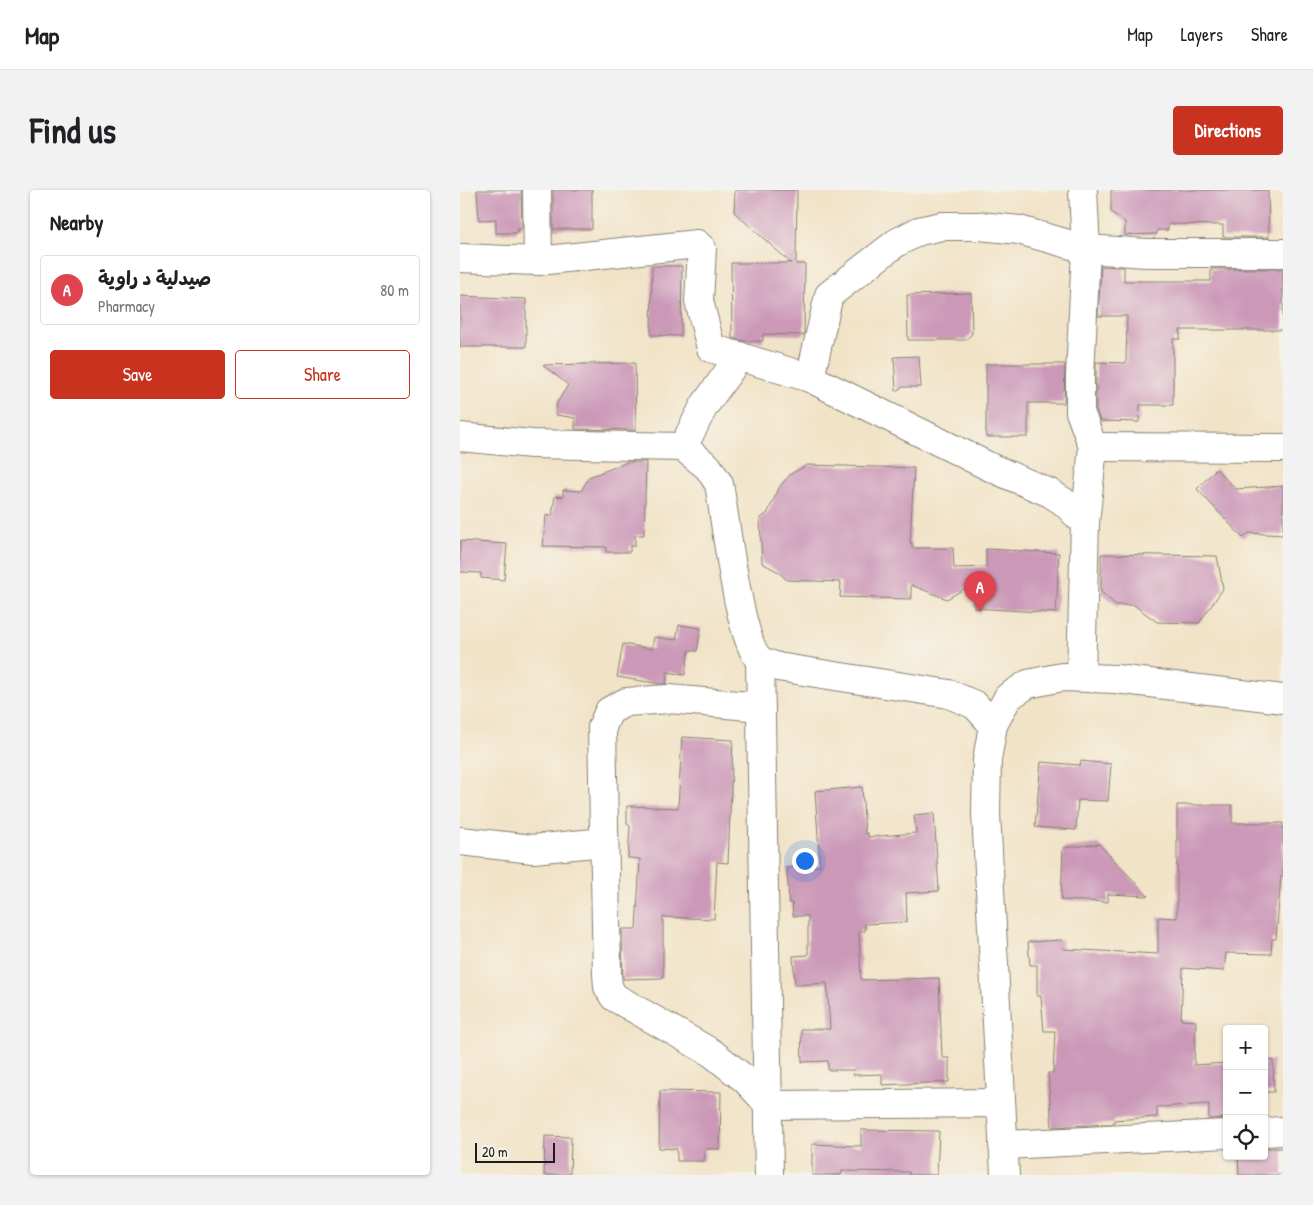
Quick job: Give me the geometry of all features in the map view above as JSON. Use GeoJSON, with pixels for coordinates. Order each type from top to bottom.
{"type":"FeatureCollection","features":[{"type":"Feature","properties":{"kind":"street"},"geometry":{"type":"LineString","coordinates":[[537,190],[538,261]]}},
{"type":"Feature","properties":{"kind":"street"},"geometry":{"type":"LineString","coordinates":[[1080,677],[1085,524],[1093,447],[1080,412],[1086,249],[1083,190]]}},
{"type":"Feature","properties":{"kind":"street"},"geometry":{"type":"LineString","coordinates":[[810,378],[829,295],[896,243],[920,231],[942,226],[980,226],[1019,230],[1086,249],[1147,253],[1283,253]]}},
{"type":"Feature","properties":{"kind":"street"},"geometry":{"type":"LineString","coordinates":[[460,258],[538,261],[697,244],[702,250],[698,302],[711,348],[810,378],[992,468],[1050,493],[1064,502],[1085,524]]}},
{"type":"Feature","properties":{"kind":"street"},"geometry":{"type":"LineString","coordinates":[[683,447],[704,406],[740,356]]}},
{"type":"Feature","properties":{"kind":"street"},"geometry":{"type":"LineString","coordinates":[[460,438],[532,444],[683,447],[708,467],[719,484],[744,624],[752,647],[760,660],[769,1175]]}},
{"type":"Feature","properties":{"kind":"street"},"geometry":{"type":"LineString","coordinates":[[1093,447],[1283,448]]}},
{"type":"Feature","properties":{"kind":"street"},"geometry":{"type":"LineString","coordinates":[[760,660],[778,667],[949,694],[975,705],[993,725]]}},
{"type":"Feature","properties":{"kind":"street"},"geometry":{"type":"LineString","coordinates":[[1005,1175],[986,813],[987,760],[993,725],[1008,697],[1028,684],[1062,677],[1080,677],[1116,679],[1283,699]]}},
{"type":"Feature","properties":{"kind":"street"},"geometry":{"type":"LineString","coordinates":[[761,707],[668,699],[626,702],[609,711],[602,727],[604,842],[607,974],[608,987],[614,997],[712,1053],[746,1080],[769,1105],[1001,1103]]}},
{"type":"Feature","properties":{"kind":"street"},"geometry":{"type":"LineString","coordinates":[[460,841],[533,849],[604,842]]}},
{"type":"Feature","properties":{"kind":"street"},"geometry":{"type":"LineString","coordinates":[[1268,1132],[1283,1131]]}},
{"type":"Feature","properties":{"kind":"street"},"geometry":{"type":"LineString","coordinates":[[1003,1145],[1223,1134]]}},
{"type":"Feature","properties":{"kind":"building"},"geometry":{"type":"Polygon","coordinates":[[[477,190],[521,190],[522,229],[517,229],[517,233],[496,233],[496,219],[479,220],[477,190]]]}},
{"type":"Feature","properties":{"kind":"building"},"geometry":{"type":"Polygon","coordinates":[[[553,190],[592,190],[592,229],[553,229],[553,190]]]}},
{"type":"Feature","properties":{"kind":"building"},"geometry":{"type":"Polygon","coordinates":[[[735,190],[797,190],[796,264],[805,264],[804,335],[763,334],[763,341],[744,341],[732,338],[731,263],[791,263],[734,212],[735,190]]]}},
{"type":"Feature","properties":{"kind":"building"},"geometry":{"type":"Polygon","coordinates":[[[1111,190],[1268,190],[1269,237],[1223,237],[1223,225],[1168,224],[1168,230],[1157,230],[1157,234],[1125,235],[1125,222],[1111,212],[1111,190]]]}},
{"type":"Feature","properties":{"kind":"building"},"geometry":{"type":"Polygon","coordinates":[[[652,266],[682,266],[681,336],[651,335],[652,266]]]}},
{"type":"Feature","properties":{"kind":"building"},"geometry":{"type":"Polygon","coordinates":[[[1101,266],[1124,267],[1124,281],[1211,281],[1211,269],[1283,269],[1283,330],[1180,330],[1180,339],[1173,339],[1173,405],[1140,405],[1139,422],[1100,421],[1096,409],[1096,362],[1126,363],[1127,316],[1098,316],[1101,266]]]}},
{"type":"Feature","properties":{"kind":"building"},"geometry":{"type":"Polygon","coordinates":[[[971,293],[972,334],[965,340],[908,340],[907,295],[971,293]]]}},
{"type":"Feature","properties":{"kind":"building"},"geometry":{"type":"Polygon","coordinates":[[[460,296],[526,299],[526,347],[460,347],[460,296]]]}},
{"type":"Feature","properties":{"kind":"building"},"geometry":{"type":"Polygon","coordinates":[[[919,356],[921,387],[902,387],[896,391],[894,357],[919,356]]]}},
{"type":"Feature","properties":{"kind":"building"},"geometry":{"type":"Polygon","coordinates":[[[635,363],[636,430],[575,429],[575,418],[556,415],[557,403],[568,385],[543,365],[635,363]]]}},
{"type":"Feature","properties":{"kind":"building"},"geometry":{"type":"Polygon","coordinates":[[[986,364],[1065,364],[1064,403],[1028,403],[1028,437],[986,437],[986,364]]]}},
{"type":"Feature","properties":{"kind":"building"},"geometry":{"type":"Polygon","coordinates":[[[628,462],[646,462],[644,535],[635,535],[635,546],[630,546],[630,552],[606,552],[606,547],[543,546],[546,515],[552,516],[555,496],[563,497],[563,490],[581,491],[589,477],[628,462]]]}},
{"type":"Feature","properties":{"kind":"building"},"geometry":{"type":"Polygon","coordinates":[[[807,465],[914,468],[910,543],[912,543],[912,548],[953,548],[954,568],[986,567],[986,549],[1059,553],[1056,613],[974,608],[976,582],[947,599],[911,585],[911,599],[840,597],[841,582],[787,580],[777,571],[762,563],[760,518],[767,514],[780,486],[791,474],[807,465]]]}},
{"type":"Feature","properties":{"kind":"building"},"geometry":{"type":"Polygon","coordinates":[[[1216,469],[1236,489],[1283,486],[1283,535],[1249,533],[1243,538],[1197,489],[1216,469]]]}},
{"type":"Feature","properties":{"kind":"building"},"geometry":{"type":"Polygon","coordinates":[[[460,541],[507,544],[504,580],[481,578],[481,573],[460,572],[460,541]]]}},
{"type":"Feature","properties":{"kind":"building"},"geometry":{"type":"Polygon","coordinates":[[[1101,554],[1217,556],[1223,589],[1199,623],[1157,622],[1134,605],[1116,605],[1101,592],[1101,554]]]}},
{"type":"Feature","properties":{"kind":"building"},"geometry":{"type":"Polygon","coordinates":[[[679,625],[701,628],[697,651],[689,650],[685,675],[667,672],[666,684],[617,677],[623,644],[652,649],[654,637],[676,640],[679,625]]]}},
{"type":"Feature","properties":{"kind":"building"},"geometry":{"type":"Polygon","coordinates":[[[682,737],[733,740],[728,863],[717,862],[714,919],[663,917],[663,978],[623,979],[622,929],[636,929],[640,859],[628,858],[630,826],[627,824],[627,806],[678,808],[682,737]]]}},
{"type":"Feature","properties":{"kind":"building"},"geometry":{"type":"Polygon","coordinates":[[[1081,761],[1111,764],[1108,801],[1078,800],[1076,830],[1035,827],[1041,762],[1080,765],[1081,761]]]}},
{"type":"Feature","properties":{"kind":"building"},"geometry":{"type":"Polygon","coordinates":[[[862,787],[865,834],[868,833],[868,837],[916,833],[914,815],[934,813],[939,891],[906,893],[907,922],[865,924],[865,931],[859,931],[861,980],[939,978],[942,1058],[949,1058],[949,1082],[882,1085],[882,1074],[853,1075],[854,1070],[828,1070],[828,1061],[802,1062],[801,1029],[830,1029],[827,983],[795,985],[793,956],[808,955],[808,916],[793,916],[792,903],[789,903],[787,868],[820,866],[815,791],[862,787]]]}},
{"type":"Feature","properties":{"kind":"building"},"geometry":{"type":"Polygon","coordinates":[[[1177,805],[1232,805],[1232,823],[1283,823],[1283,876],[1281,876],[1276,939],[1272,939],[1271,954],[1226,953],[1224,971],[1183,968],[1181,1020],[1196,1021],[1194,1065],[1223,1063],[1223,1118],[1209,1119],[1209,1104],[1157,1107],[1157,1117],[1114,1120],[1114,1123],[1108,1124],[1052,1127],[1048,1073],[1053,1073],[1055,1031],[1044,1031],[1041,996],[1037,996],[1037,965],[1030,965],[1028,942],[1062,940],[1063,949],[1158,954],[1158,917],[1177,918],[1177,805]]]}},
{"type":"Feature","properties":{"kind":"building"},"geometry":{"type":"Polygon","coordinates":[[[1099,844],[1148,896],[1108,894],[1108,902],[1061,900],[1063,848],[1099,844]]]}},
{"type":"Feature","properties":{"kind":"building"},"geometry":{"type":"Polygon","coordinates":[[[1273,1060],[1274,1092],[1268,1092],[1268,1061],[1273,1060]]]}},
{"type":"Feature","properties":{"kind":"building"},"geometry":{"type":"Polygon","coordinates":[[[660,1091],[721,1092],[720,1149],[705,1149],[704,1161],[677,1161],[677,1149],[659,1148],[660,1091]]]}},
{"type":"Feature","properties":{"kind":"building"},"geometry":{"type":"Polygon","coordinates":[[[861,1130],[939,1131],[937,1175],[909,1175],[909,1172],[842,1171],[841,1175],[812,1175],[812,1144],[861,1146],[861,1130]]]}},
{"type":"Feature","properties":{"kind":"building"},"geometry":{"type":"Polygon","coordinates":[[[545,1136],[571,1137],[570,1175],[544,1175],[545,1136]]]}},
{"type":"Feature","properties":{"kind":"building"},"geometry":{"type":"Polygon","coordinates":[[[1268,1148],[1283,1148],[1283,1175],[1239,1175],[1238,1160],[1268,1160],[1268,1148]]]}},
{"type":"Feature","properties":{"kind":"place","name":"صيدلية د راوية"},"geometry":{"type":"Point","coordinates":[980,612]}}]}
